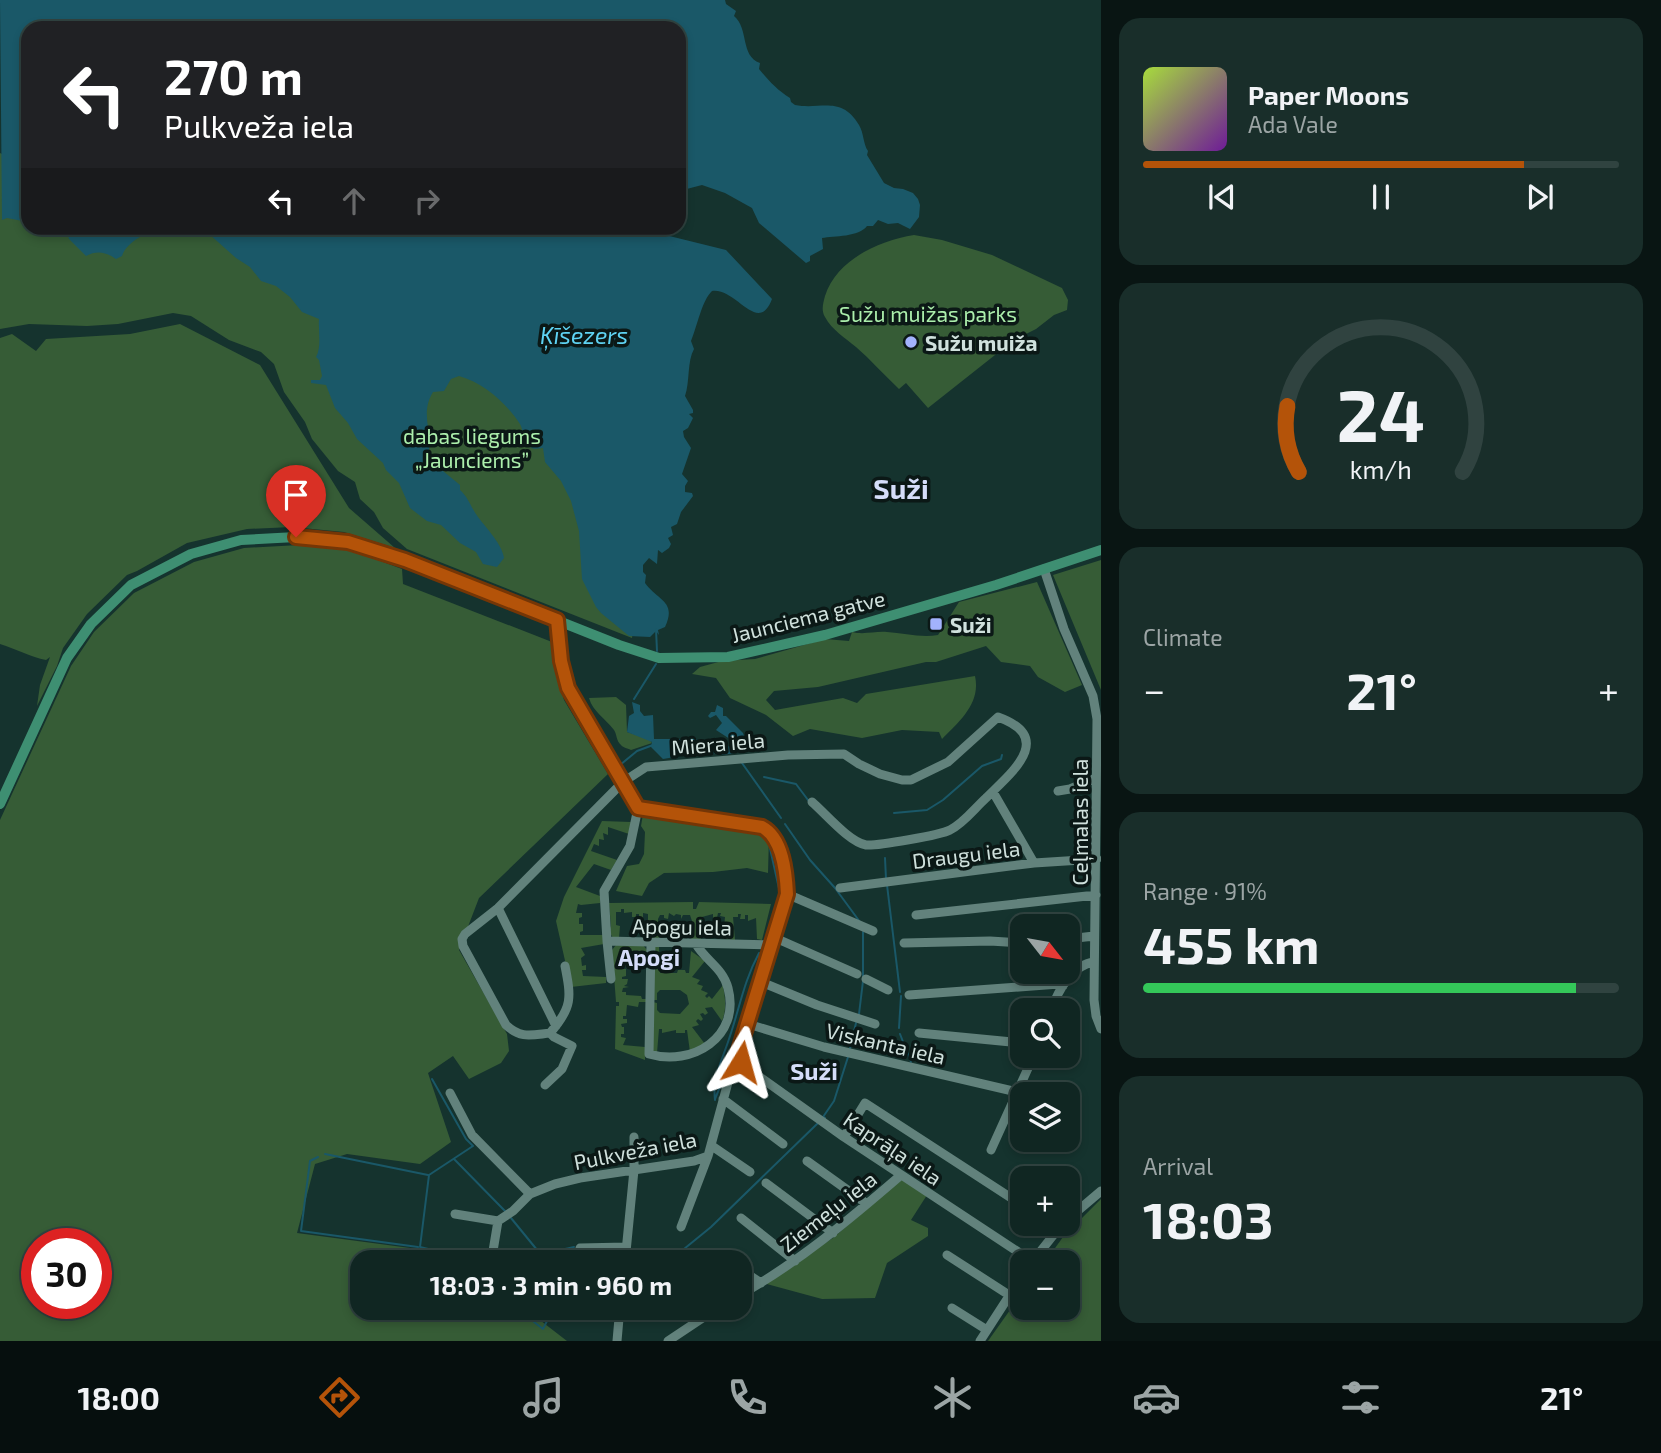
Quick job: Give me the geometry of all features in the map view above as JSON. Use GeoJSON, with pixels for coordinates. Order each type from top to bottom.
{"type":"FeatureCollection","features":[{"type":"Feature","properties":{"kind":"main road","name":"Jaunciema gatve"},"geometry":{"type":"LineString","coordinates":[[0,804],[67,658],[91,624],[131,585],[191,554],[241,540],[296,537],[348,542],[405,560],[659,659],[727,657],[825,635],[1101,550]]}},
{"type":"Feature","properties":{"kind":"street","name":"Ceļmalas iela"},"geometry":{"type":"LineString","coordinates":[[1044,569],[1064,629],[1094,698],[1097,719],[1094,1000],[1101,1029]]}},
{"type":"Feature","properties":{"kind":"street"},"geometry":{"type":"LineString","coordinates":[[557,620],[561,661],[568,688],[638,808]]}},
{"type":"Feature","properties":{"kind":"street","name":"Miera iela"},"geometry":{"type":"LineString","coordinates":[[553,1029],[527,1036],[515,1033],[506,1025],[463,946],[462,939],[498,908],[622,782],[646,767],[788,755],[844,754],[880,774],[911,780],[948,762],[998,717],[1016,725],[1023,732],[1028,745],[1027,754],[993,792]]}},
{"type":"Feature","properties":{"kind":"street"},"geometry":{"type":"LineString","coordinates":[[1058,791],[1096,778]]}},
{"type":"Feature","properties":{"kind":"street"},"geometry":{"type":"LineString","coordinates":[[812,802],[853,839],[866,845],[946,833],[961,823],[993,792],[1034,863]]}},
{"type":"Feature","properties":{"kind":"street","name":"Pulkveža iela"},"geometry":{"type":"LineString","coordinates":[[498,1221],[530,1194],[580,1178],[694,1161],[708,1156],[712,1146],[723,1099],[787,894],[782,856],[770,831],[762,827],[638,808]]}},
{"type":"Feature","properties":{"kind":"street","name":"Apogu iela"},"geometry":{"type":"LineString","coordinates":[[638,808],[630,846],[604,891],[607,941],[696,944],[772,941]]}},
{"type":"Feature","properties":{"kind":"street","name":"Draugu iela"},"geometry":{"type":"LineString","coordinates":[[840,888],[1034,863],[1097,859]]}},
{"type":"Feature","properties":{"kind":"street"},"geometry":{"type":"LineString","coordinates":[[787,894],[873,931]]}},
{"type":"Feature","properties":{"kind":"street"},"geometry":{"type":"LineString","coordinates":[[916,915],[1096,895]]}},
{"type":"Feature","properties":{"kind":"street"},"geometry":{"type":"LineString","coordinates":[[498,908],[553,1029],[559,1040],[572,1046],[562,1069],[545,1085]]}},
{"type":"Feature","properties":{"kind":"street"},"geometry":{"type":"LineString","coordinates":[[1080,938],[1094,936]]}},
{"type":"Feature","properties":{"kind":"street"},"geometry":{"type":"LineString","coordinates":[[607,941],[611,979]]}},
{"type":"Feature","properties":{"kind":"street"},"geometry":{"type":"LineString","coordinates":[[772,941],[861,976],[888,990]]}},
{"type":"Feature","properties":{"kind":"street"},"geometry":{"type":"LineString","coordinates":[[904,943],[1010,942]]}},
{"type":"Feature","properties":{"kind":"street"},"geometry":{"type":"LineString","coordinates":[[651,943],[649,1054],[675,1059],[693,1055],[716,1040],[726,1022],[730,1003],[728,988],[720,970],[696,944]]}},
{"type":"Feature","properties":{"kind":"street"},"geometry":{"type":"LineString","coordinates":[[1057,998],[1075,971],[1082,965],[1094,962]]}},
{"type":"Feature","properties":{"kind":"street"},"geometry":{"type":"LineString","coordinates":[[553,1029],[570,1001],[565,966]]}},
{"type":"Feature","properties":{"kind":"street"},"geometry":{"type":"LineString","coordinates":[[761,982],[800,999],[875,1024]]}},
{"type":"Feature","properties":{"kind":"street"},"geometry":{"type":"LineString","coordinates":[[909,995],[1059,984],[1063,986]]}},
{"type":"Feature","properties":{"kind":"street","name":"Viskanta iela"},"geometry":{"type":"LineString","coordinates":[[748,1024],[824,1047],[1010,1090]]}},
{"type":"Feature","properties":{"kind":"street"},"geometry":{"type":"LineString","coordinates":[[919,1033],[1010,1042]]}},
{"type":"Feature","properties":{"kind":"street","name":"Kaprāļa iela"},"geometry":{"type":"LineString","coordinates":[[736,1060],[844,1137],[1014,1250]]}},
{"type":"Feature","properties":{"kind":"street"},"geometry":{"type":"LineString","coordinates":[[450,1093],[472,1135],[530,1194]]}},
{"type":"Feature","properties":{"kind":"street"},"geometry":{"type":"LineString","coordinates":[[723,1099],[783,1144]]}},
{"type":"Feature","properties":{"kind":"street"},"geometry":{"type":"LineString","coordinates":[[844,1137],[865,1103],[1010,1197]]}},
{"type":"Feature","properties":{"kind":"street"},"geometry":{"type":"LineString","coordinates":[[990,1150],[1010,1107]]}},
{"type":"Feature","properties":{"kind":"street"},"geometry":{"type":"LineString","coordinates":[[626,1250],[634,1170],[634,1137]]}},
{"type":"Feature","properties":{"kind":"street"},"geometry":{"type":"LineString","coordinates":[[712,1146],[750,1172]]}},
{"type":"Feature","properties":{"kind":"street"},"geometry":{"type":"LineString","coordinates":[[681,1227],[708,1156]]}},
{"type":"Feature","properties":{"kind":"street"},"geometry":{"type":"LineString","coordinates":[[807,1161],[867,1204]]}},
{"type":"Feature","properties":{"kind":"street","name":"Ziemeļu iela"},"geometry":{"type":"LineString","coordinates":[[752,1288],[833,1233],[901,1175]]}},
{"type":"Feature","properties":{"kind":"street"},"geometry":{"type":"LineString","coordinates":[[766,1183],[833,1233]]}},
{"type":"Feature","properties":{"kind":"street"},"geometry":{"type":"LineString","coordinates":[[1080,1209],[1101,1191]]}},
{"type":"Feature","properties":{"kind":"street"},"geometry":{"type":"LineString","coordinates":[[455,1214],[498,1221],[493,1250]]}},
{"type":"Feature","properties":{"kind":"street"},"geometry":{"type":"LineString","coordinates":[[741,1218],[795,1261]]}},
{"type":"Feature","properties":{"kind":"street"},"geometry":{"type":"LineString","coordinates":[[580,1248],[626,1247]]}},
{"type":"Feature","properties":{"kind":"street"},"geometry":{"type":"LineString","coordinates":[[947,1255],[1009,1295],[980,1341]]}},
{"type":"Feature","properties":{"kind":"street"},"geometry":{"type":"LineString","coordinates":[[752,1277],[761,1283]]}},
{"type":"Feature","properties":{"kind":"street"},"geometry":{"type":"LineString","coordinates":[[952,1308],[987,1330]]}},
{"type":"Feature","properties":{"kind":"street"},"geometry":{"type":"LineString","coordinates":[[618,1341],[620,1320]]}},
{"type":"Feature","properties":{"kind":"street"},"geometry":{"type":"LineString","coordinates":[[668,1341],[697,1320]]}},
{"type":"Feature","properties":{"kind":"green space","name":"dabas liegums „Jaunciems”"},"geometry":{"type":"Polygon","coordinates":[[[0,153],[21,163],[21,235],[310,235],[497,323],[635,615],[632,638],[407,549],[383,528],[374,512],[360,499],[355,482],[338,471],[312,439],[305,422],[284,392],[274,364],[261,352],[229,340],[191,316],[173,313],[118,324],[29,324],[0,329],[0,153]]]}},
{"type":"Feature","properties":{"kind":"green space","name":"Sužu muižas parks"},"geometry":{"type":"Polygon","coordinates":[[[914,235],[942,240],[992,255],[1062,288],[1068,300],[1067,310],[1014,340],[928,408],[906,383],[899,389],[862,352],[835,330],[825,317],[823,309],[831,283],[849,262],[874,247],[914,235]]]}},
{"type":"Feature","properties":{"kind":"green space"},"geometry":{"type":"Polygon","coordinates":[[[180,324],[260,365],[349,508],[395,548],[344,532],[292,527],[247,529],[187,543],[127,575],[87,614],[63,648],[37,706],[40,685],[50,657],[46,660],[40,659],[0,644],[0,338],[12,334],[36,351],[46,339],[130,334],[180,324]]]}},
{"type":"Feature","properties":{"kind":"green space"},"geometry":{"type":"Polygon","coordinates":[[[299,545],[351,550],[402,569],[403,584],[552,642],[555,669],[564,700],[608,774],[479,898],[459,950],[507,1034],[509,1051],[501,1063],[469,1079],[453,1056],[428,1073],[451,1142],[420,1164],[347,1154],[315,1164],[297,1233],[425,1250],[350,1250],[350,1320],[540,1320],[567,1341],[0,1341],[0,820],[71,666],[94,632],[134,593],[194,562],[244,548],[299,545]]]}},
{"type":"Feature","properties":{"kind":"green space"},"geometry":{"type":"Polygon","coordinates":[[[1101,560],[1101,690],[1053,575],[1101,560]]]}},
{"type":"Feature","properties":{"kind":"green space"},"geometry":{"type":"Polygon","coordinates":[[[1037,582],[1082,685],[1065,692],[1038,677],[1030,666],[1001,662],[986,646],[936,662],[818,687],[774,691],[766,700],[775,710],[843,698],[857,703],[866,694],[975,676],[975,695],[968,711],[942,739],[939,732],[902,730],[862,738],[810,729],[793,736],[766,715],[730,698],[716,678],[692,674],[700,667],[722,661],[755,659],[825,639],[849,641],[852,632],[938,635],[959,602],[1037,582]]]}},
{"type":"Feature","properties":{"kind":"green space"},"geometry":{"type":"Polygon","coordinates":[[[616,697],[626,705],[627,732],[649,739],[652,743],[631,750],[622,746],[614,730],[596,711],[589,698],[616,697]]]}},
{"type":"Feature","properties":{"kind":"green space"},"geometry":{"type":"Polygon","coordinates":[[[643,814],[757,829],[769,837],[768,873],[747,868],[664,873],[649,883],[642,896],[616,891],[627,866],[639,864],[644,854],[645,832],[641,826],[643,814]]]}},
{"type":"Feature","properties":{"kind":"green space"},"geometry":{"type":"Polygon","coordinates":[[[602,821],[631,822],[629,834],[608,827],[608,835],[603,833],[604,840],[599,839],[599,846],[594,844],[591,851],[617,860],[611,870],[594,864],[576,887],[600,896],[600,903],[578,904],[576,913],[582,913],[579,924],[583,924],[583,931],[580,935],[603,935],[604,944],[581,948],[585,955],[581,958],[582,966],[586,965],[586,970],[582,970],[583,976],[606,977],[606,983],[571,987],[556,921],[564,897],[602,821]]]}},
{"type":"Feature","properties":{"kind":"green space"},"geometry":{"type":"Polygon","coordinates":[[[693,902],[693,909],[696,909],[699,902],[771,904],[762,940],[757,939],[756,918],[748,921],[748,915],[745,915],[745,919],[740,919],[741,914],[733,917],[735,940],[723,939],[725,917],[720,916],[721,913],[718,913],[717,918],[713,918],[713,914],[702,917],[699,929],[701,939],[691,939],[690,915],[683,915],[681,919],[681,915],[674,916],[669,913],[668,919],[660,915],[659,938],[648,938],[648,914],[643,913],[643,919],[639,919],[639,914],[632,917],[632,912],[624,913],[624,909],[616,912],[616,925],[620,926],[619,938],[613,938],[609,931],[609,903],[693,902]]]}},
{"type":"Feature","properties":{"kind":"green space"},"geometry":{"type":"Polygon","coordinates":[[[616,945],[643,945],[647,950],[647,957],[624,958],[626,966],[622,966],[622,969],[626,969],[626,976],[622,979],[628,979],[624,986],[629,987],[623,988],[622,992],[626,992],[626,995],[641,996],[646,1002],[639,1002],[638,1007],[627,1005],[623,1019],[627,1019],[627,1023],[621,1024],[624,1034],[621,1034],[621,1037],[626,1038],[623,1045],[645,1047],[645,1060],[615,1049],[616,1006],[619,1006],[619,1002],[616,1002],[612,950],[616,945]]]}},
{"type":"Feature","properties":{"kind":"green space"},"geometry":{"type":"Polygon","coordinates":[[[654,947],[659,947],[660,973],[663,969],[671,969],[671,973],[685,970],[689,973],[691,951],[705,961],[692,977],[700,980],[697,984],[703,986],[701,990],[708,993],[705,996],[712,999],[723,985],[725,1008],[722,1021],[712,1007],[705,1008],[708,1013],[700,1014],[703,1019],[698,1019],[696,1021],[699,1025],[692,1027],[705,1044],[690,1052],[687,1030],[685,1033],[676,1033],[676,1030],[662,1033],[662,1029],[659,1029],[657,1053],[653,1052],[653,1002],[657,1003],[660,1013],[680,1014],[689,1004],[687,995],[680,990],[660,990],[657,1000],[653,1000],[654,947]]]}},
{"type":"Feature","properties":{"kind":"green space"},"geometry":{"type":"Polygon","coordinates":[[[901,1179],[927,1195],[911,1220],[928,1228],[928,1236],[887,1263],[875,1298],[822,1299],[763,1283],[833,1238],[901,1179]]]}},
{"type":"Feature","properties":{"kind":"green space"},"geometry":{"type":"Polygon","coordinates":[[[1101,1199],[1101,1341],[988,1341],[1010,1310],[1010,1320],[1080,1320],[1080,1250],[1054,1250],[1064,1236],[1080,1236],[1080,1220],[1101,1199]]]}},
{"type":"Feature","properties":{"kind":"water"},"geometry":{"type":"Polygon","coordinates":[[[0,0],[725,0],[726,4],[736,11],[734,16],[742,27],[747,48],[760,63],[759,69],[766,77],[795,105],[830,106],[845,110],[861,128],[867,155],[884,183],[913,193],[920,205],[919,217],[910,229],[898,223],[888,224],[878,220],[873,226],[867,226],[858,232],[822,238],[823,249],[810,256],[810,261],[806,263],[759,223],[752,208],[725,193],[702,185],[686,189],[686,21],[21,21],[21,221],[7,218],[2,220],[0,0]]]}},
{"type":"Feature","properties":{"kind":"water"},"geometry":{"type":"Polygon","coordinates":[[[68,235],[144,235],[116,259],[101,253],[86,256],[68,235]]]}},
{"type":"Feature","properties":{"kind":"water","name":"Ķīšezers"},"geometry":{"type":"Polygon","coordinates":[[[210,235],[665,235],[726,250],[772,299],[760,313],[753,312],[730,296],[712,291],[700,314],[691,341],[694,349],[685,396],[693,410],[693,413],[689,414],[693,418],[688,428],[683,431],[691,448],[682,474],[688,481],[685,492],[692,493],[693,496],[681,512],[677,524],[671,527],[673,535],[668,538],[671,544],[669,548],[662,553],[658,550],[657,564],[649,558],[643,565],[645,583],[664,602],[669,612],[665,627],[658,630],[659,635],[656,631],[650,637],[629,636],[596,607],[582,579],[579,531],[571,501],[561,481],[545,462],[543,448],[537,449],[528,445],[520,424],[508,409],[494,395],[468,379],[459,376],[451,379],[444,391],[433,392],[427,407],[429,450],[443,471],[460,485],[460,490],[497,542],[504,558],[497,567],[483,564],[476,552],[460,543],[441,525],[427,521],[410,508],[399,483],[383,463],[357,439],[335,408],[326,385],[311,383],[311,380],[320,380],[322,376],[316,357],[319,319],[302,312],[290,297],[276,286],[261,281],[250,267],[210,235]]]}},
{"type":"Feature","properties":{"kind":"water"},"geometry":{"type":"Polygon","coordinates":[[[632,702],[640,705],[644,716],[653,715],[654,739],[695,739],[722,747],[752,744],[753,750],[718,755],[712,753],[711,748],[677,745],[675,757],[663,759],[651,747],[652,742],[627,732],[629,716],[634,713],[632,702]]]}},
{"type":"Feature","properties":{"kind":"water"},"geometry":{"type":"Polygon","coordinates":[[[717,705],[723,708],[723,716],[743,733],[744,736],[736,743],[716,730],[722,723],[716,715],[710,718],[708,716],[715,712],[717,705]]]}},
{"type":"Feature","properties":{"kind":"waterway"},"geometry":{"type":"LineString","coordinates":[[656,629],[657,651]]}},
{"type":"Feature","properties":{"kind":"waterway"},"geometry":{"type":"LineString","coordinates":[[634,699],[656,664]]}},
{"type":"Feature","properties":{"kind":"waterway"},"geometry":{"type":"LineString","coordinates":[[620,765],[637,751],[653,745]]}},
{"type":"Feature","properties":{"kind":"waterway"},"geometry":{"type":"LineString","coordinates":[[894,813],[927,810],[943,800],[982,766],[1001,759],[1002,755]]}},
{"type":"Feature","properties":{"kind":"waterway"},"geometry":{"type":"LineString","coordinates":[[742,763],[781,818]]}},
{"type":"Feature","properties":{"kind":"waterway"},"geometry":{"type":"LineString","coordinates":[[764,777],[796,784],[808,800]]}},
{"type":"Feature","properties":{"kind":"waterway"},"geometry":{"type":"LineString","coordinates":[[785,824],[860,922]]}},
{"type":"Feature","properties":{"kind":"waterway"},"geometry":{"type":"LineString","coordinates":[[769,844],[780,893],[769,932]]}},
{"type":"Feature","properties":{"kind":"waterway"},"geometry":{"type":"LineString","coordinates":[[885,858],[886,879]]}},
{"type":"Feature","properties":{"kind":"waterway"},"geometry":{"type":"LineString","coordinates":[[887,885],[900,992]]}},
{"type":"Feature","properties":{"kind":"waterway"},"geometry":{"type":"LineString","coordinates":[[859,1014],[863,981],[863,932]]}},
{"type":"Feature","properties":{"kind":"waterway"},"geometry":{"type":"LineString","coordinates":[[715,1100],[714,1091],[719,1068],[759,953]]}},
{"type":"Feature","properties":{"kind":"waterway"},"geometry":{"type":"LineString","coordinates":[[750,996],[759,968],[759,954]]}},
{"type":"Feature","properties":{"kind":"waterway"},"geometry":{"type":"LineString","coordinates":[[899,1028],[901,996]]}},
{"type":"Feature","properties":{"kind":"waterway"},"geometry":{"type":"LineString","coordinates":[[753,1021],[754,1012]]}},
{"type":"Feature","properties":{"kind":"waterway"},"geometry":{"type":"LineString","coordinates":[[850,1048],[856,1023]]}},
{"type":"Feature","properties":{"kind":"waterway"},"geometry":{"type":"LineString","coordinates":[[900,1034],[911,1062]]}},
{"type":"Feature","properties":{"kind":"waterway"},"geometry":{"type":"LineString","coordinates":[[825,1118],[823,1117],[834,1101],[848,1057]]}},
{"type":"Feature","properties":{"kind":"waterway"},"geometry":{"type":"LineString","coordinates":[[715,1099],[730,1062]]}},
{"type":"Feature","properties":{"kind":"waterway"},"geometry":{"type":"LineString","coordinates":[[432,1079],[466,1139],[473,1146],[429,1175],[420,1247],[432,1250]]}},
{"type":"Feature","properties":{"kind":"waterway"},"geometry":{"type":"LineString","coordinates":[[683,1250],[711,1227],[818,1123]]}},
{"type":"Feature","properties":{"kind":"waterway"},"geometry":{"type":"LineString","coordinates":[[325,1154],[428,1175]]}},
{"type":"Feature","properties":{"kind":"waterway"},"geometry":{"type":"LineString","coordinates":[[318,1157],[310,1161],[301,1231],[418,1247]]}},
{"type":"Feature","properties":{"kind":"waterway"},"geometry":{"type":"LineString","coordinates":[[454,1159],[505,1211]]}},
{"type":"Feature","properties":{"kind":"waterway"},"geometry":{"type":"LineString","coordinates":[[511,1218],[537,1250]]}},
{"type":"Feature","properties":{"kind":"waterway"},"geometry":{"type":"LineString","coordinates":[[561,1250],[574,1247]]}},
{"type":"Feature","properties":{"kind":"waterway"},"geometry":{"type":"LineString","coordinates":[[532,1320],[543,1329],[548,1320]]}},
{"type":"Feature","properties":{"kind":"place","name":"Sužu muiža"},"geometry":{"type":"Point","coordinates":[911,342]}},
{"type":"Feature","properties":{"kind":"place","name":"Suži"},"geometry":{"type":"Point","coordinates":[936,624]}},
{"type":"Feature","properties":{"kind":"district","name":"Suži"},"geometry":{"type":"Point","coordinates":[901,488]}},
{"type":"Feature","properties":{"kind":"district","name":"Apogi"},"geometry":{"type":"Point","coordinates":[649,957]}},
{"type":"Feature","properties":{"kind":"district","name":"Suži"},"geometry":{"type":"Point","coordinates":[814,1070]}},
{"type":"Feature","properties":{"kind":"route"},"geometry":{"type":"LineString","coordinates":[[296,537],[348,542],[405,560],[557,620],[563,674],[568,688],[638,808],[762,827],[770,831],[782,856],[787,894],[736,1060],[741,1062]]}}]}
